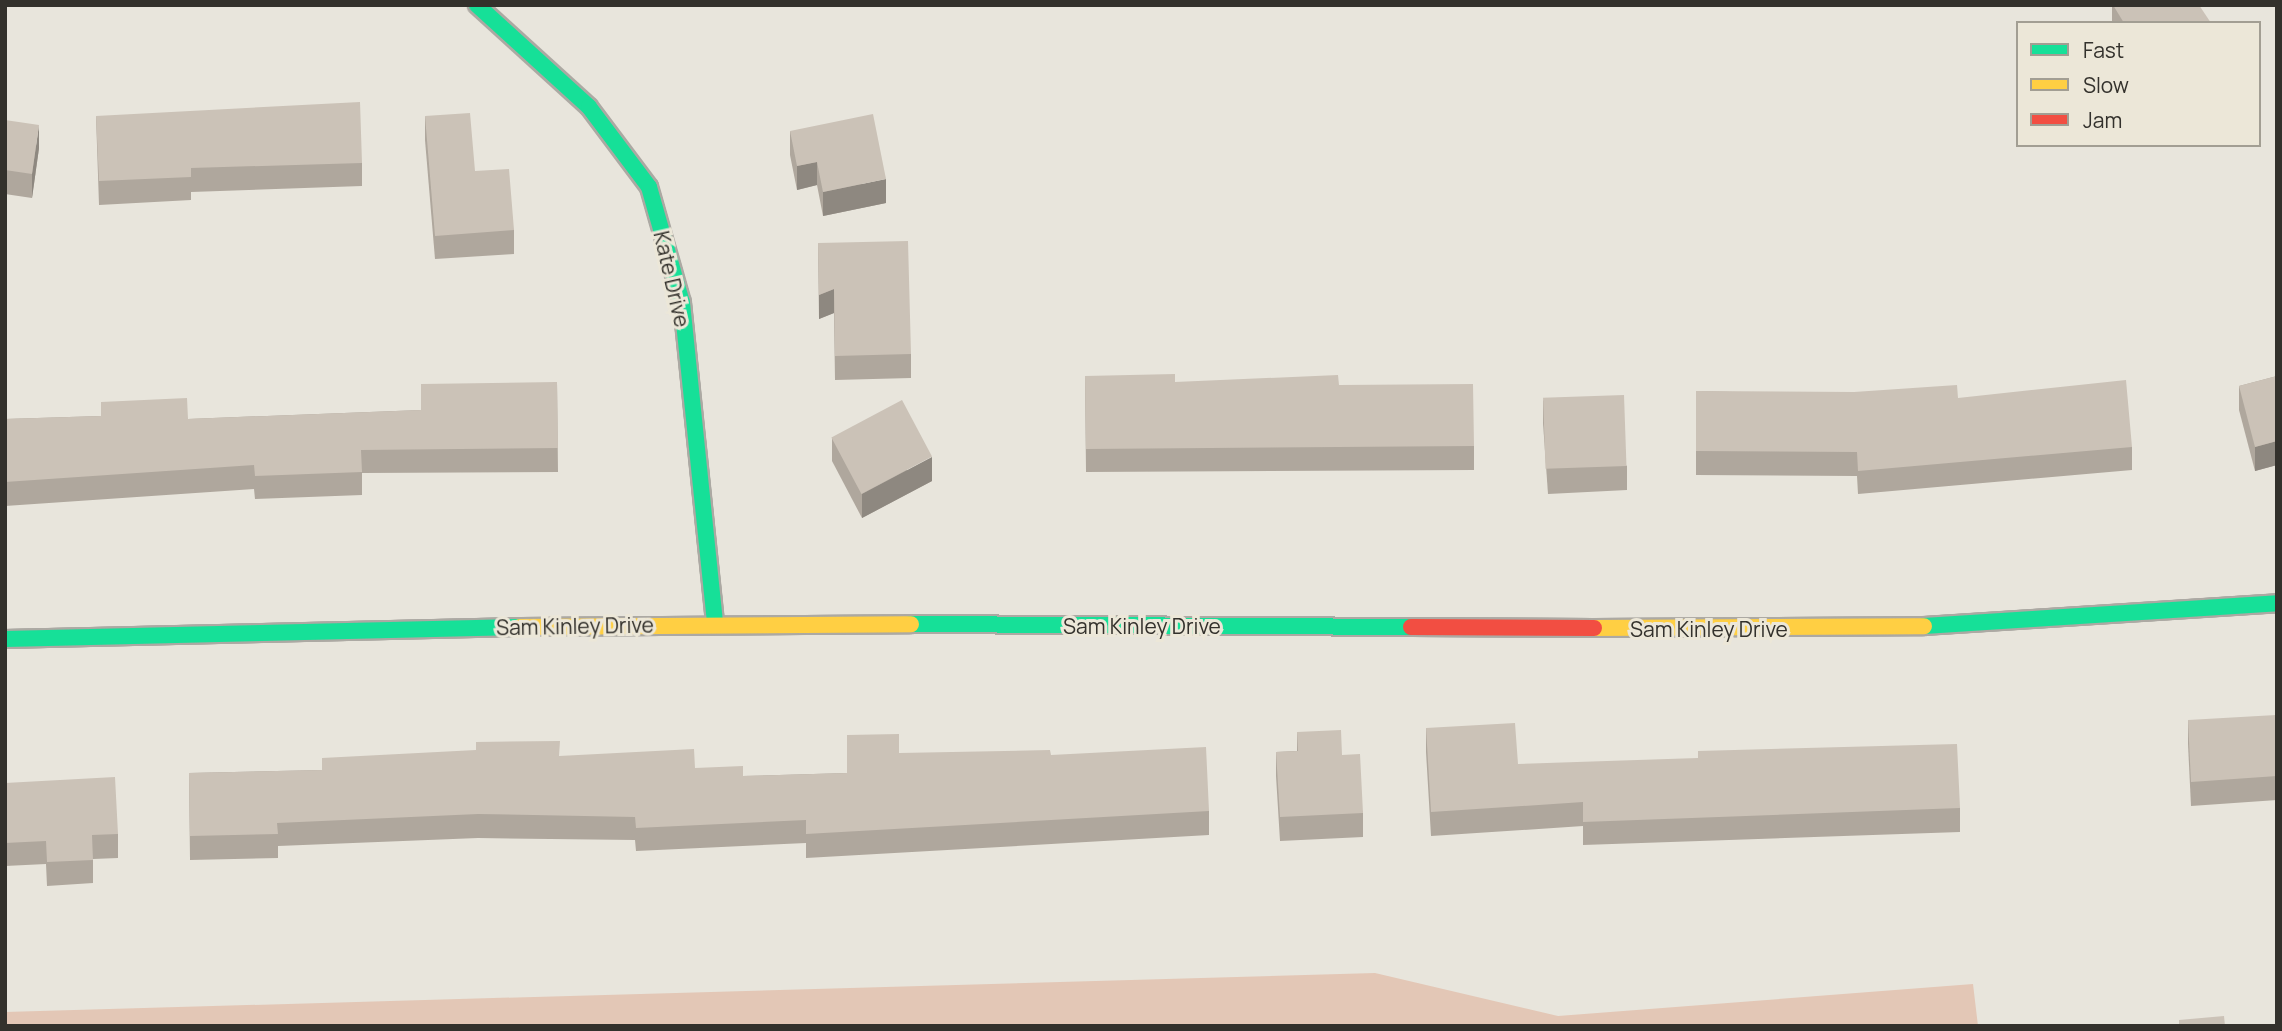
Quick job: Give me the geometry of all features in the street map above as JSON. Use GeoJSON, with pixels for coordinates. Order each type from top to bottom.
{"type":"FeatureCollection","features":[{"type":"Feature","properties":{"kind":"street","name":"Kate Drive"},"geometry":{"type":"LineString","coordinates":[[477,5],[589,107],[649,187],[682,303],[715,623]]}},
{"type":"Feature","properties":{"kind":"street","name":"Sam Kinley Drive"},"geometry":{"type":"LineString","coordinates":[[5,639],[715,623],[1852,630],[2227,611],[2277,603]]}},
{"type":"Feature","properties":{"kind":"shaded area"},"geometry":{"type":"Polygon","coordinates":[[[1375,973],[1558,1016],[1973,984],[1978,1026],[5,1026],[5,1012],[1375,973]]]}},
{"type":"Feature","properties":{"kind":"building"},"geometry":{"type":"Polygon","coordinates":[[[2113,5],[2199,5],[2210,21],[2123,21],[2113,5]]]}},
{"type":"Feature","properties":{"kind":"building"},"geometry":{"type":"Polygon","coordinates":[[[360,102],[362,163],[191,168],[191,177],[99,181],[96,116],[360,102]]]}},
{"type":"Feature","properties":{"kind":"building"},"geometry":{"type":"Polygon","coordinates":[[[470,113],[475,171],[509,169],[514,230],[435,236],[425,116],[470,113]]]}},
{"type":"Feature","properties":{"kind":"building"},"geometry":{"type":"Polygon","coordinates":[[[873,114],[886,179],[823,192],[817,162],[797,166],[790,131],[873,114]]]}},
{"type":"Feature","properties":{"kind":"building"},"geometry":{"type":"Polygon","coordinates":[[[5,120],[39,125],[32,174],[5,170],[5,120]]]}},
{"type":"Feature","properties":{"kind":"building"},"geometry":{"type":"Polygon","coordinates":[[[908,241],[911,354],[835,356],[834,289],[819,295],[818,243],[908,241]]]}},
{"type":"Feature","properties":{"kind":"building"},"geometry":{"type":"Polygon","coordinates":[[[1175,374],[1175,382],[1338,375],[1339,385],[1473,384],[1474,446],[1086,449],[1085,376],[1175,374]]]}},
{"type":"Feature","properties":{"kind":"building"},"geometry":{"type":"Polygon","coordinates":[[[2277,376],[2277,441],[2255,447],[2239,386],[2277,376]]]}},
{"type":"Feature","properties":{"kind":"building"},"geometry":{"type":"Polygon","coordinates":[[[2126,380],[2132,447],[1858,471],[1857,452],[1696,451],[1696,391],[1854,392],[1957,385],[1958,398],[2126,380]]]}},
{"type":"Feature","properties":{"kind":"building"},"geometry":{"type":"Polygon","coordinates":[[[557,382],[558,448],[361,450],[362,472],[255,476],[254,465],[5,482],[5,419],[101,416],[101,402],[187,398],[188,419],[421,410],[421,384],[557,382]]]}},
{"type":"Feature","properties":{"kind":"building"},"geometry":{"type":"Polygon","coordinates":[[[1624,395],[1626,466],[1546,469],[1543,398],[1624,395]]]}},
{"type":"Feature","properties":{"kind":"building"},"geometry":{"type":"Polygon","coordinates":[[[902,400],[932,457],[861,494],[831,438],[902,400]]]}},
{"type":"Feature","properties":{"kind":"building"},"geometry":{"type":"Polygon","coordinates":[[[2276,715],[2277,776],[2191,782],[2188,720],[2276,715]]]}},
{"type":"Feature","properties":{"kind":"building"},"geometry":{"type":"Polygon","coordinates":[[[1515,723],[1518,764],[1698,758],[1698,751],[1957,744],[1960,808],[1583,822],[1583,802],[1431,812],[1426,728],[1515,723]]]}},
{"type":"Feature","properties":{"kind":"building"},"geometry":{"type":"Polygon","coordinates":[[[1341,730],[1342,755],[1360,754],[1363,813],[1280,817],[1276,752],[1298,751],[1297,732],[1341,730]]]}},
{"type":"Feature","properties":{"kind":"building"},"geometry":{"type":"Polygon","coordinates":[[[899,734],[899,753],[1050,750],[1051,755],[1206,747],[1209,811],[806,834],[806,820],[636,828],[635,817],[478,814],[277,823],[278,834],[190,836],[189,773],[322,770],[322,758],[476,750],[476,742],[560,741],[559,756],[694,749],[695,768],[743,766],[743,776],[847,773],[847,735],[899,734]]]}},
{"type":"Feature","properties":{"kind":"building"},"geometry":{"type":"Polygon","coordinates":[[[115,777],[118,834],[92,835],[93,860],[47,862],[46,841],[5,843],[5,783],[115,777]]]}},
{"type":"Feature","properties":{"kind":"building"},"geometry":{"type":"Polygon","coordinates":[[[2224,1016],[2225,1026],[2179,1026],[2179,1020],[2224,1016]]]}},
{"type":"Feature","properties":{"kind":"traffic: fast"},"geometry":{"type":"LineString","coordinates":[[477,5],[589,107],[649,187],[682,303],[715,623]]}},
{"type":"Feature","properties":{"kind":"traffic: fast"},"geometry":{"type":"LineString","coordinates":[[1924,626],[2277,603]]}},
{"type":"Feature","properties":{"kind":"traffic: fast"},"geometry":{"type":"LineString","coordinates":[[911,624],[1411,627]]}},
{"type":"Feature","properties":{"kind":"traffic: fast"},"geometry":{"type":"LineString","coordinates":[[5,639],[520,627]]}},
{"type":"Feature","properties":{"kind":"traffic: slow"},"geometry":{"type":"LineString","coordinates":[[520,627],[911,624]]}},
{"type":"Feature","properties":{"kind":"traffic: slow"},"geometry":{"type":"LineString","coordinates":[[1594,628],[1924,626]]}},
{"type":"Feature","properties":{"kind":"traffic: jam"},"geometry":{"type":"LineString","coordinates":[[1411,627],[1594,628]]}}]}
